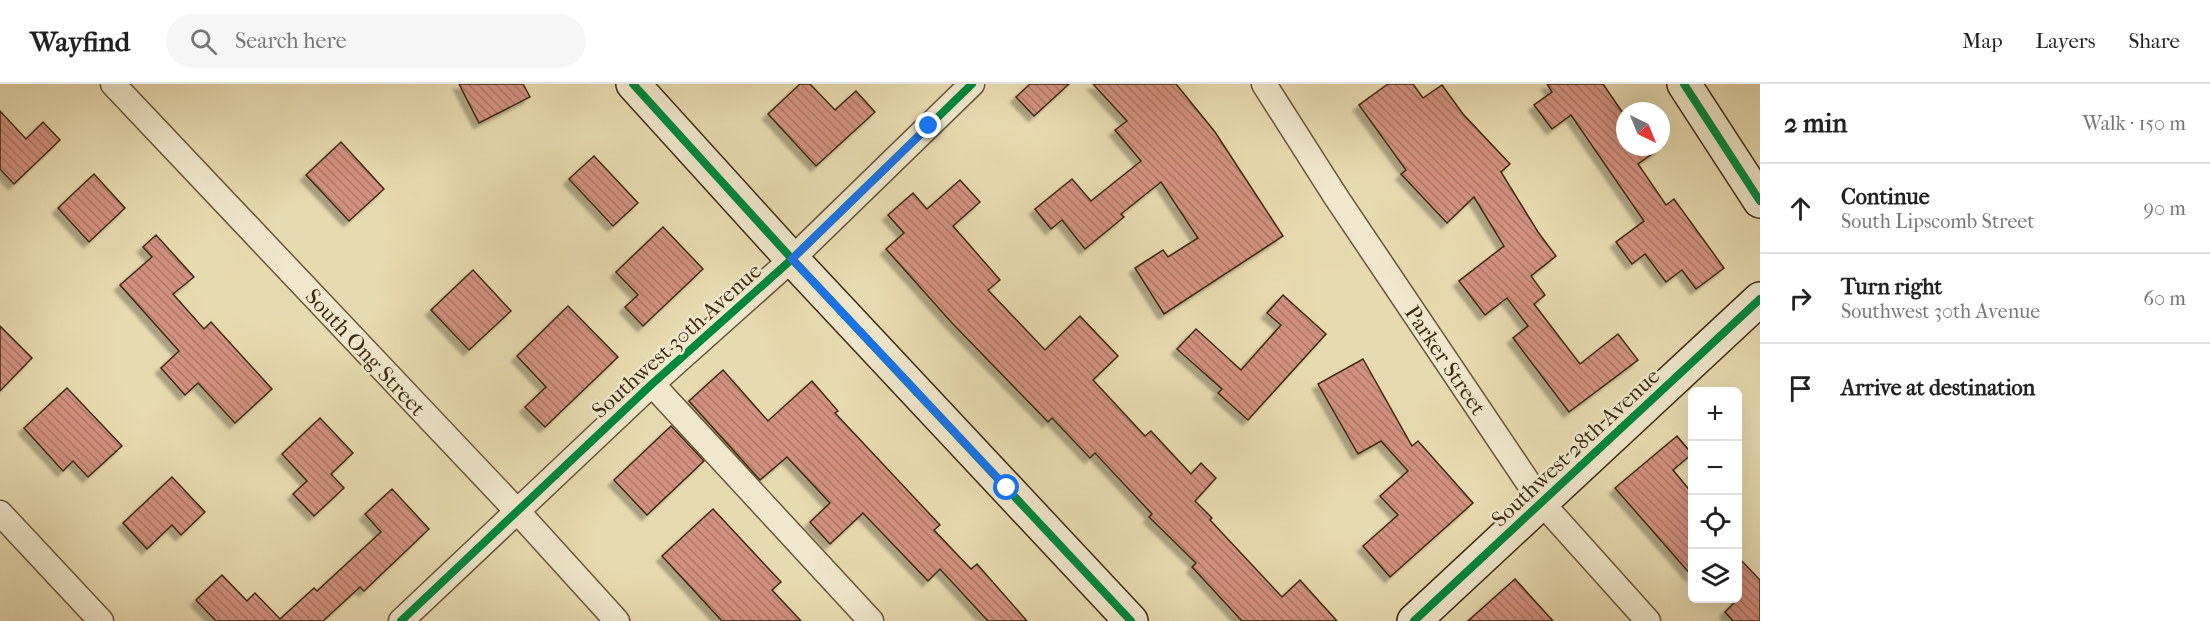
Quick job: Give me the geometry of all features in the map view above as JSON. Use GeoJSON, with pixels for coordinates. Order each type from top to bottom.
{"type":"FeatureCollection","features":[{"type":"Feature","properties":{"kind":"street","name":"South Ong Street"},"geometry":{"type":"LineString","coordinates":[[113,84],[518,512],[617,621]]}},
{"type":"Feature","properties":{"kind":"street"},"geometry":{"type":"LineString","coordinates":[[633,84],[792,259],[1131,621]]}},
{"type":"Feature","properties":{"kind":"street","name":"Southwest 30th Avenue"},"geometry":{"type":"LineString","coordinates":[[401,621],[652,384],[792,259],[972,84]]}},
{"type":"Feature","properties":{"kind":"street","name":"Parker Street"},"geometry":{"type":"LineString","coordinates":[[1264,84],[1336,197],[1542,503],[1648,621]]}},
{"type":"Feature","properties":{"kind":"street"},"geometry":{"type":"LineString","coordinates":[[1684,84],[1760,201]]}},
{"type":"Feature","properties":{"kind":"street","name":"Southwest 28th Avenue"},"geometry":{"type":"LineString","coordinates":[[1414,621],[1760,299]]}},
{"type":"Feature","properties":{"kind":"street"},"geometry":{"type":"LineString","coordinates":[[652,384],[871,621]]}},
{"type":"Feature","properties":{"kind":"street"},"geometry":{"type":"LineString","coordinates":[[0,513],[101,621]]}},
{"type":"Feature","properties":{"kind":"building"},"geometry":{"type":"Polygon","coordinates":[[[459,84],[523,84],[530,97],[479,123],[459,84]]]}},
{"type":"Feature","properties":{"kind":"building"},"geometry":{"type":"Polygon","coordinates":[[[800,84],[810,84],[835,110],[856,91],[875,112],[816,166],[768,114],[800,84]]]}},
{"type":"Feature","properties":{"kind":"building"},"geometry":{"type":"Polygon","coordinates":[[[1030,84],[1069,84],[1034,116],[1016,97],[1030,84]]]}},
{"type":"Feature","properties":{"kind":"building"},"geometry":{"type":"Polygon","coordinates":[[[1093,84],[1176,84],[1215,132],[1283,236],[1164,314],[1135,268],[1163,250],[1168,257],[1198,238],[1161,182],[1121,214],[1124,217],[1085,249],[1062,220],[1051,229],[1035,209],[1072,179],[1091,201],[1141,161],[1115,130],[1127,121],[1093,84]]]}},
{"type":"Feature","properties":{"kind":"building"},"geometry":{"type":"Polygon","coordinates":[[[1388,84],[1413,84],[1423,98],[1442,85],[1463,114],[1510,164],[1501,172],[1538,232],[1556,256],[1531,276],[1545,295],[1534,304],[1580,364],[1618,334],[1638,360],[1569,412],[1513,338],[1528,326],[1507,298],[1485,315],[1459,281],[1504,246],[1474,197],[1447,223],[1401,174],[1406,170],[1359,105],[1388,84]]]}},
{"type":"Feature","properties":{"kind":"building"},"geometry":{"type":"Polygon","coordinates":[[[1547,84],[1603,84],[1616,103],[1616,156],[1649,156],[1638,164],[1666,205],[1674,199],[1724,268],[1696,289],[1682,270],[1666,282],[1645,254],[1632,264],[1616,242],[1644,221],[1571,115],[1552,129],[1534,105],[1552,92],[1547,84]]]}},
{"type":"Feature","properties":{"kind":"building"},"geometry":{"type":"Polygon","coordinates":[[[0,111],[26,139],[43,122],[60,140],[14,184],[0,169],[0,111]]]}},
{"type":"Feature","properties":{"kind":"building"},"geometry":{"type":"Polygon","coordinates":[[[341,142],[384,189],[349,221],[306,175],[341,142]]]}},
{"type":"Feature","properties":{"kind":"building"},"geometry":{"type":"Polygon","coordinates":[[[594,156],[638,203],[613,226],[569,179],[594,156]]]}},
{"type":"Feature","properties":{"kind":"building"},"geometry":{"type":"Polygon","coordinates":[[[94,174],[125,208],[89,242],[58,208],[94,174]]]}},
{"type":"Feature","properties":{"kind":"building"},"geometry":{"type":"Polygon","coordinates":[[[960,180],[980,202],[953,226],[1000,280],[988,290],[1045,350],[1080,316],[1118,356],[1093,380],[1145,436],[1151,431],[1191,474],[1201,463],[1216,478],[1195,501],[1212,518],[1210,520],[1282,597],[1300,580],[1337,621],[1242,621],[1192,567],[1196,563],[1149,517],[1152,514],[1095,453],[1090,458],[1052,418],[1048,422],[952,323],[886,249],[904,233],[888,215],[913,193],[927,209],[960,180]]]}},
{"type":"Feature","properties":{"kind":"building"},"geometry":{"type":"Polygon","coordinates":[[[663,227],[703,269],[643,326],[625,307],[638,295],[616,272],[663,227]]]}},
{"type":"Feature","properties":{"kind":"building"},"geometry":{"type":"Polygon","coordinates":[[[156,235],[194,277],[173,294],[204,329],[211,322],[272,389],[235,423],[198,383],[185,395],[161,368],[179,351],[120,285],[152,257],[143,247],[156,235]]]}},
{"type":"Feature","properties":{"kind":"building"},"geometry":{"type":"Polygon","coordinates":[[[473,270],[511,311],[469,350],[431,310],[473,270]]]}},
{"type":"Feature","properties":{"kind":"building"},"geometry":{"type":"Polygon","coordinates":[[[1283,295],[1326,334],[1248,420],[1218,393],[1222,389],[1177,349],[1196,329],[1241,370],[1281,325],[1267,313],[1283,295]]]}},
{"type":"Feature","properties":{"kind":"building"},"geometry":{"type":"Polygon","coordinates":[[[568,306],[618,357],[545,427],[525,407],[546,387],[517,356],[568,306]]]}},
{"type":"Feature","properties":{"kind":"building"},"geometry":{"type":"Polygon","coordinates":[[[0,326],[32,358],[0,391],[0,326]]]}},
{"type":"Feature","properties":{"kind":"building"},"geometry":{"type":"Polygon","coordinates":[[[1363,359],[1412,446],[1418,441],[1473,503],[1390,577],[1363,546],[1398,515],[1380,496],[1408,471],[1381,441],[1358,454],[1318,384],[1363,359]]]}},
{"type":"Feature","properties":{"kind":"building"},"geometry":{"type":"Polygon","coordinates":[[[723,370],[768,421],[812,381],[838,411],[835,413],[940,525],[934,530],[971,569],[977,564],[1027,621],[988,621],[940,569],[928,581],[863,513],[830,544],[810,522],[830,503],[787,457],[760,480],[689,401],[723,370]]]}},
{"type":"Feature","properties":{"kind":"building"},"geometry":{"type":"Polygon","coordinates":[[[67,388],[122,446],[88,477],[73,461],[63,471],[24,428],[67,388]]]}},
{"type":"Feature","properties":{"kind":"building"},"geometry":{"type":"Polygon","coordinates":[[[320,418],[353,453],[331,474],[344,488],[314,516],[293,494],[307,481],[282,454],[320,418]]]}},
{"type":"Feature","properties":{"kind":"building"},"geometry":{"type":"Polygon","coordinates":[[[671,426],[704,461],[647,515],[614,480],[671,426]]]}},
{"type":"Feature","properties":{"kind":"building"},"geometry":{"type":"Polygon","coordinates":[[[1677,436],[1688,449],[1688,457],[1673,470],[1688,488],[1688,571],[1615,488],[1677,436]]]}},
{"type":"Feature","properties":{"kind":"building"},"geometry":{"type":"Polygon","coordinates":[[[172,477],[205,512],[181,535],[172,525],[147,549],[123,523],[172,477]]]}},
{"type":"Feature","properties":{"kind":"building"},"geometry":{"type":"Polygon","coordinates":[[[392,489],[429,529],[364,591],[360,587],[323,621],[216,621],[196,600],[222,575],[247,601],[255,593],[280,619],[314,588],[317,591],[381,532],[365,514],[392,489]]]}},
{"type":"Feature","properties":{"kind":"building"},"geometry":{"type":"Polygon","coordinates":[[[713,509],[781,582],[772,590],[801,621],[722,621],[662,556],[713,509]]]}},
{"type":"Feature","properties":{"kind":"building"},"geometry":{"type":"Polygon","coordinates":[[[1742,561],[1760,580],[1760,621],[1733,621],[1725,612],[1734,603],[1742,603],[1742,561]]]}},
{"type":"Feature","properties":{"kind":"building"},"geometry":{"type":"Polygon","coordinates":[[[1515,579],[1553,621],[1468,621],[1515,579]]]}},
{"type":"Feature","properties":{"kind":"cycle path"},"geometry":{"type":"LineString","coordinates":[[633,84],[792,259],[1131,621]]}},
{"type":"Feature","properties":{"kind":"cycle path"},"geometry":{"type":"LineString","coordinates":[[401,621],[652,384],[792,259],[972,84]]}},
{"type":"Feature","properties":{"kind":"cycle path"},"geometry":{"type":"LineString","coordinates":[[1684,84],[1760,201]]}},
{"type":"Feature","properties":{"kind":"cycle path"},"geometry":{"type":"LineString","coordinates":[[1414,621],[1760,299]]}},
{"type":"Feature","properties":{"kind":"route"},"geometry":{"type":"LineString","coordinates":[[929,126],[792,259],[1007,488]]}}]}
